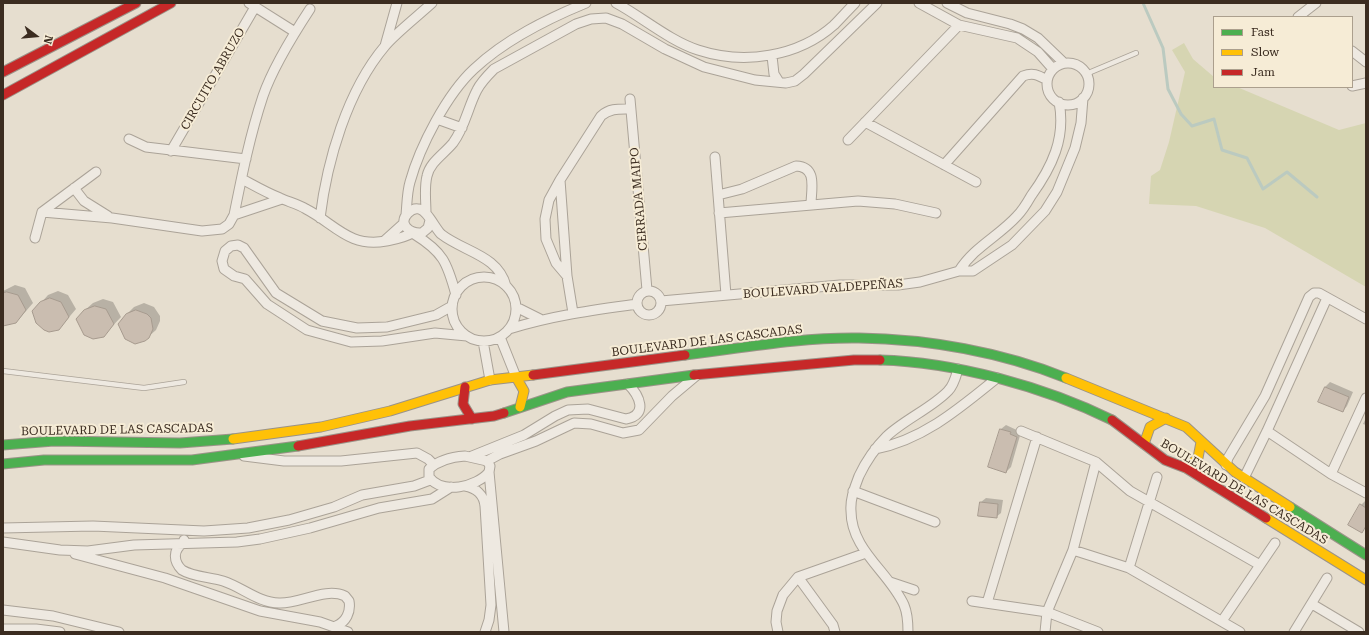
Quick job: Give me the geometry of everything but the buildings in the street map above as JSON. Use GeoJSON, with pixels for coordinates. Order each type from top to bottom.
{"type":"FeatureCollection","features":[{"type":"Feature","properties":{"kind":"main road"},"geometry":{"type":"LineString","coordinates":[[3,72],[136,3]]}},
{"type":"Feature","properties":{"kind":"main road"},"geometry":{"type":"LineString","coordinates":[[3,95],[171,3]]}},
{"type":"Feature","properties":{"kind":"main road","name":"BOULEVARD DE LAS CASCADAS"},"geometry":{"type":"LineString","coordinates":[[3,445],[54,441],[180,443],[254,438],[321,427],[390,411],[490,380],[786,342],[859,338],[911,342],[968,349],[1044,369],[1186,427],[1226,465],[1244,478],[1366,555]]}},
{"type":"Feature","properties":{"kind":"main road","name":"BOULEVARD DE LAS CASCADAS"},"geometry":{"type":"LineString","coordinates":[[3,464],[44,460],[192,460],[321,443],[410,426],[494,416],[567,392],[698,375],[854,360],[908,361],[958,369],[997,378],[1086,408],[1115,422],[1165,460],[1186,468],[1366,580]]}},
{"type":"Feature","properties":{"kind":"main road"},"geometry":{"type":"LineString","coordinates":[[516,377],[524,389],[524,399],[520,407]]}},
{"type":"Feature","properties":{"kind":"main road"},"geometry":{"type":"LineString","coordinates":[[465,387],[462,402],[472,419]]}},
{"type":"Feature","properties":{"kind":"main road"},"geometry":{"type":"LineString","coordinates":[[1144,444],[1146,431],[1149,426],[1154,422],[1166,418]]}},
{"type":"Feature","properties":{"kind":"main road"},"geometry":{"type":"LineString","coordinates":[[1186,468],[1198,458],[1201,442]]}},
{"type":"Feature","properties":{"kind":"street"},"geometry":{"type":"LineString","coordinates":[[385,46],[397,3]]}},
{"type":"Feature","properties":{"kind":"street"},"geometry":{"type":"LineString","coordinates":[[320,218],[323,195],[338,137],[367,72],[385,46],[432,3]]}},
{"type":"Feature","properties":{"kind":"street"},"geometry":{"type":"LineString","coordinates":[[456,295],[447,265],[440,253],[430,244],[408,230],[405,219],[410,183],[423,145],[437,119],[473,69],[515,38],[549,19],[568,6],[586,3]]}},
{"type":"Feature","properties":{"kind":"street"},"geometry":{"type":"LineString","coordinates":[[616,3],[673,38],[698,50],[730,56],[772,56],[798,48],[833,26],[855,3]]}},
{"type":"Feature","properties":{"kind":"street"},"geometry":{"type":"LineString","coordinates":[[242,179],[282,199],[297,204],[353,239],[368,243],[404,238],[413,233],[422,233],[428,228],[426,188],[427,175],[433,164],[453,142],[462,128],[477,90],[494,69],[576,24],[591,19],[606,18],[622,24],[665,49],[704,67],[755,80],[779,82],[795,81],[877,3]]}},
{"type":"Feature","properties":{"kind":"street"},"geometry":{"type":"LineString","coordinates":[[919,3],[959,25],[1017,38],[1038,52],[1053,69]]}},
{"type":"Feature","properties":{"kind":"street"},"geometry":{"type":"LineString","coordinates":[[947,3],[967,13],[1010,24],[1023,30],[1038,38],[1064,63],[1077,65],[1086,74],[1088,79],[1088,89],[1083,98],[1071,104],[1059,102],[1049,93],[1047,80],[1053,69],[1064,63]]}},
{"type":"Feature","properties":{"kind":"street"},"geometry":{"type":"LineString","coordinates":[[1304,15],[1316,3]]}},
{"type":"Feature","properties":{"kind":"street","name":"CIRCUITO ABRUZO"},"geometry":{"type":"LineString","coordinates":[[171,151],[252,5],[295,32]]}},
{"type":"Feature","properties":{"kind":"street"},"geometry":{"type":"LineString","coordinates":[[42,212],[112,218],[202,231],[222,229],[229,224],[234,215],[246,159],[264,94],[295,32],[310,10]]}},
{"type":"Feature","properties":{"kind":"street"},"geometry":{"type":"LineString","coordinates":[[634,31],[641,17]]}},
{"type":"Feature","properties":{"kind":"street"},"geometry":{"type":"LineString","coordinates":[[848,140],[959,25]]}},
{"type":"Feature","properties":{"kind":"street"},"geometry":{"type":"LineString","coordinates":[[1353,52],[1366,62]]}},
{"type":"Feature","properties":{"kind":"street"},"geometry":{"type":"LineString","coordinates":[[772,56],[774,74],[779,82]]}},
{"type":"Feature","properties":{"kind":"street"},"geometry":{"type":"LineString","coordinates":[[944,165],[1023,76],[1030,73],[1037,74],[1047,80]]}},
{"type":"Feature","properties":{"kind":"street"},"geometry":{"type":"LineString","coordinates":[[1353,86],[1366,83]]}},
{"type":"Feature","properties":{"kind":"street","name":"BOULEVARD VALDEPEÑAS"},"geometry":{"type":"LineString","coordinates":[[661,301],[840,285],[898,285],[920,282],[959,271],[973,271],[1012,245],[1044,211],[1066,171],[1081,123],[1083,98]]}},
{"type":"Feature","properties":{"kind":"street","name":"CERRADA MAIPO"},"geometry":{"type":"LineString","coordinates":[[630,99],[647,290]]}},
{"type":"Feature","properties":{"kind":"street"},"geometry":{"type":"LineString","coordinates":[[959,271],[966,259],[1017,216],[1041,183],[1055,154],[1061,125],[1059,102]]}},
{"type":"Feature","properties":{"kind":"street"},"geometry":{"type":"LineString","coordinates":[[567,276],[556,263],[546,239],[545,219],[549,200],[601,116],[606,111],[613,109],[631,109]]}},
{"type":"Feature","properties":{"kind":"street"},"geometry":{"type":"LineString","coordinates":[[437,119],[462,128]]}},
{"type":"Feature","properties":{"kind":"street"},"geometry":{"type":"LineString","coordinates":[[865,122],[976,182]]}},
{"type":"Feature","properties":{"kind":"street"},"geometry":{"type":"LineString","coordinates":[[129,139],[146,147],[246,159]]}},
{"type":"Feature","properties":{"kind":"street"},"geometry":{"type":"LineString","coordinates":[[714,158],[726,295]]}},
{"type":"Feature","properties":{"kind":"street"},"geometry":{"type":"LineString","coordinates":[[718,195],[742,188],[796,166],[809,170],[812,175],[811,205]]}},
{"type":"Feature","properties":{"kind":"street"},"geometry":{"type":"LineString","coordinates":[[35,238],[42,212],[96,172]]}},
{"type":"Feature","properties":{"kind":"street"},"geometry":{"type":"LineString","coordinates":[[560,180],[567,276],[573,313]]}},
{"type":"Feature","properties":{"kind":"street"},"geometry":{"type":"LineString","coordinates":[[74,188],[84,201],[112,218]]}},
{"type":"Feature","properties":{"kind":"street"},"geometry":{"type":"LineString","coordinates":[[234,215],[282,199]]}},
{"type":"Feature","properties":{"kind":"street"},"geometry":{"type":"LineString","coordinates":[[719,213],[858,201],[895,204],[936,213]]}},
{"type":"Feature","properties":{"kind":"street"},"geometry":{"type":"LineString","coordinates":[[383,242],[412,210],[420,209],[440,232],[452,242],[485,258],[499,269],[506,286],[513,296],[516,307],[515,319],[509,329],[500,337],[489,341],[483,341],[467,336],[435,333],[382,341],[351,342],[307,330],[267,304],[245,279],[228,273],[224,269],[222,261],[225,251],[231,246],[238,245],[244,248],[254,260],[269,284],[282,297],[322,321],[357,328],[387,327],[413,321],[436,315],[452,306]]}},
{"type":"Feature","properties":{"kind":"street"},"geometry":{"type":"LineString","coordinates":[[1017,216],[1029,228]]}},
{"type":"Feature","properties":{"kind":"street"},"geometry":{"type":"LineString","coordinates":[[467,336],[453,318],[452,306],[456,295],[463,286],[473,279],[485,278],[496,280],[506,286]]}},
{"type":"Feature","properties":{"kind":"street"},"geometry":{"type":"LineString","coordinates":[[647,290],[654,291],[659,295],[661,301],[658,311],[648,315],[639,310],[637,304],[638,298],[647,290]]}},
{"type":"Feature","properties":{"kind":"street"},"geometry":{"type":"LineString","coordinates":[[1226,465],[1228,458],[1265,396],[1309,297],[1314,293],[1319,293],[1366,320]]}},
{"type":"Feature","properties":{"kind":"street"},"geometry":{"type":"LineString","coordinates":[[1244,478],[1267,431],[1327,298]]}},
{"type":"Feature","properties":{"kind":"street"},"geometry":{"type":"LineString","coordinates":[[509,329],[540,319],[637,304]]}},
{"type":"Feature","properties":{"kind":"street"},"geometry":{"type":"LineString","coordinates":[[516,307],[540,319]]}},
{"type":"Feature","properties":{"kind":"street"},"geometry":{"type":"LineString","coordinates":[[500,337],[516,377]]}},
{"type":"Feature","properties":{"kind":"street"},"geometry":{"type":"LineString","coordinates":[[483,341],[490,380]]}},
{"type":"Feature","properties":{"kind":"street"},"geometry":{"type":"LineString","coordinates":[[908,632],[904,606],[890,582],[866,553],[852,524],[851,511],[853,491],[865,462],[875,449],[887,436],[948,391],[956,378],[958,369]]}},
{"type":"Feature","properties":{"kind":"street"},"geometry":{"type":"LineString","coordinates":[[487,461],[500,454],[540,440],[574,423],[591,424],[622,433],[639,430],[672,396],[698,375]]}},
{"type":"Feature","properties":{"kind":"street"},"geometry":{"type":"LineString","coordinates":[[875,449],[894,445],[948,418],[997,378]]}},
{"type":"Feature","properties":{"kind":"street"},"geometry":{"type":"LineString","coordinates":[[430,480],[428,471],[434,465],[450,458],[472,456],[529,432],[568,410],[588,408],[626,419],[630,418],[639,410],[640,402],[637,394],[628,384]]}},
{"type":"Feature","properties":{"kind":"street"},"geometry":{"type":"LineString","coordinates":[[1265,396],[1279,404]]}},
{"type":"Feature","properties":{"kind":"street"},"geometry":{"type":"LineString","coordinates":[[1331,474],[1366,398]]}},
{"type":"Feature","properties":{"kind":"street"},"geometry":{"type":"LineString","coordinates":[[1021,431],[1096,462],[1130,491],[1149,503],[1260,565]]}},
{"type":"Feature","properties":{"kind":"street"},"geometry":{"type":"LineString","coordinates":[[1267,431],[1331,474],[1366,493]]}},
{"type":"Feature","properties":{"kind":"street"},"geometry":{"type":"LineString","coordinates":[[987,603],[1037,437]]}},
{"type":"Feature","properties":{"kind":"street"},"geometry":{"type":"LineString","coordinates":[[230,455],[311,462],[364,460],[417,453],[428,458],[434,465]]}},
{"type":"Feature","properties":{"kind":"street"},"geometry":{"type":"LineString","coordinates":[[472,456],[487,461],[490,466],[491,605],[489,620],[485,632]]}},
{"type":"Feature","properties":{"kind":"street"},"geometry":{"type":"LineString","coordinates":[[1045,632],[1047,612],[1073,550],[1096,462]]}},
{"type":"Feature","properties":{"kind":"street"},"geometry":{"type":"LineString","coordinates":[[465,486],[479,480],[489,472]]}},
{"type":"Feature","properties":{"kind":"street"},"geometry":{"type":"LineString","coordinates":[[1129,568],[1157,477]]}},
{"type":"Feature","properties":{"kind":"street"},"geometry":{"type":"LineString","coordinates":[[3,528],[93,526],[184,530],[226,530],[271,524],[334,507],[370,493],[414,486],[430,480],[451,487],[465,486],[474,488],[483,498],[491,533],[504,632]]}},
{"type":"Feature","properties":{"kind":"street"},"geometry":{"type":"LineString","coordinates":[[60,550],[103,550],[134,545],[214,543],[260,539],[310,528],[379,508],[432,499],[451,487]]}},
{"type":"Feature","properties":{"kind":"street"},"geometry":{"type":"LineString","coordinates":[[853,491],[936,522]]}},
{"type":"Feature","properties":{"kind":"street"},"geometry":{"type":"LineString","coordinates":[[354,498],[354,515]]}},
{"type":"Feature","properties":{"kind":"street"},"geometry":{"type":"LineString","coordinates":[[14,543],[15,528]]}},
{"type":"Feature","properties":{"kind":"street"},"geometry":{"type":"LineString","coordinates":[[184,530],[184,543]]}},
{"type":"Feature","properties":{"kind":"street"},"geometry":{"type":"LineString","coordinates":[[3,542],[60,550],[165,578],[260,611],[298,617],[336,626],[348,632]]}},
{"type":"Feature","properties":{"kind":"street"},"geometry":{"type":"LineString","coordinates":[[184,543],[177,548],[175,556],[177,564],[185,572],[222,581],[270,602],[288,603],[331,594],[345,596],[349,601],[348,614],[344,621],[336,626]]}},
{"type":"Feature","properties":{"kind":"street"},"geometry":{"type":"LineString","coordinates":[[1222,621],[1275,543]]}},
{"type":"Feature","properties":{"kind":"street"},"geometry":{"type":"LineString","coordinates":[[1073,550],[1129,568],[1240,632]]}},
{"type":"Feature","properties":{"kind":"street"},"geometry":{"type":"LineString","coordinates":[[778,632],[776,610],[783,595],[798,577],[866,553]]}},
{"type":"Feature","properties":{"kind":"street"},"geometry":{"type":"LineString","coordinates":[[798,577],[833,625],[836,632]]}},
{"type":"Feature","properties":{"kind":"street"},"geometry":{"type":"LineString","coordinates":[[1294,632],[1327,578]]}},
{"type":"Feature","properties":{"kind":"street"},"geometry":{"type":"LineString","coordinates":[[890,582],[914,590]]}},
{"type":"Feature","properties":{"kind":"street"},"geometry":{"type":"LineString","coordinates":[[972,600],[1047,612],[1098,632]]}},
{"type":"Feature","properties":{"kind":"street"},"geometry":{"type":"LineString","coordinates":[[298,601],[298,617]]}},
{"type":"Feature","properties":{"kind":"street"},"geometry":{"type":"LineString","coordinates":[[1312,604],[1359,632]]}},
{"type":"Feature","properties":{"kind":"street"},"geometry":{"type":"LineString","coordinates":[[3,610],[53,616],[119,632]]}},
{"type":"Feature","properties":{"kind":"street"},"geometry":{"type":"LineString","coordinates":[[3,629],[36,629],[60,632]]}},
{"type":"Feature","properties":{"kind":"lane"},"geometry":{"type":"LineString","coordinates":[[1086,74],[1136,53]]}},
{"type":"Feature","properties":{"kind":"lane"},"geometry":{"type":"LineString","coordinates":[[3,371],[144,388],[184,382]]}},
{"type":"Feature","properties":{"kind":"green space"},"geometry":{"type":"Polygon","coordinates":[[[1184,43],[1193,59],[1213,76],[1213,88],[1239,88],[1339,130],[1366,123],[1366,287],[1265,228],[1196,206],[1149,204],[1151,176],[1160,170],[1169,142],[1185,72],[1172,50],[1184,43]]]}},
{"type":"Feature","properties":{"kind":"waterway"},"geometry":{"type":"LineString","coordinates":[[1143,3],[1163,48],[1168,89],[1181,114],[1192,126],[1214,119],[1222,150],[1247,158],[1263,189],[1287,172],[1317,197]]}},
{"type":"Feature","properties":{"kind":"traffic: fast"},"geometry":{"type":"LineString","coordinates":[[685,355],[815,339],[885,339],[938,344],[991,354],[1042,369],[1066,378]]}},
{"type":"Feature","properties":{"kind":"traffic: fast"},"geometry":{"type":"LineString","coordinates":[[880,360],[938,366],[999,378],[1058,397],[1112,420]]}},
{"type":"Feature","properties":{"kind":"traffic: fast"},"geometry":{"type":"LineString","coordinates":[[504,413],[567,392],[694,375]]}},
{"type":"Feature","properties":{"kind":"traffic: fast"},"geometry":{"type":"LineString","coordinates":[[3,445],[54,441],[180,443],[233,439]]}},
{"type":"Feature","properties":{"kind":"traffic: fast"},"geometry":{"type":"LineString","coordinates":[[3,464],[44,460],[192,460],[298,446]]}},
{"type":"Feature","properties":{"kind":"traffic: fast"},"geometry":{"type":"LineString","coordinates":[[1290,507],[1366,555]]}},
{"type":"Feature","properties":{"kind":"traffic: slow"},"geometry":{"type":"LineString","coordinates":[[233,439],[321,427],[390,411],[490,380],[533,375]]}},
{"type":"Feature","properties":{"kind":"traffic: slow"},"geometry":{"type":"LineString","coordinates":[[516,377],[524,391],[520,407]]}},
{"type":"Feature","properties":{"kind":"traffic: slow"},"geometry":{"type":"LineString","coordinates":[[1066,378],[1186,427],[1235,472],[1290,507]]}},
{"type":"Feature","properties":{"kind":"traffic: slow"},"geometry":{"type":"LineString","coordinates":[[1144,444],[1150,427],[1166,418]]}},
{"type":"Feature","properties":{"kind":"traffic: slow"},"geometry":{"type":"LineString","coordinates":[[1186,468],[1198,458],[1201,442]]}},
{"type":"Feature","properties":{"kind":"traffic: slow"},"geometry":{"type":"LineString","coordinates":[[1266,518],[1366,580]]}},
{"type":"Feature","properties":{"kind":"traffic: jam"},"geometry":{"type":"LineString","coordinates":[[3,72],[136,3]]}},
{"type":"Feature","properties":{"kind":"traffic: jam"},"geometry":{"type":"LineString","coordinates":[[3,95],[171,3]]}},
{"type":"Feature","properties":{"kind":"traffic: jam"},"geometry":{"type":"LineString","coordinates":[[533,375],[685,355]]}},
{"type":"Feature","properties":{"kind":"traffic: jam"},"geometry":{"type":"LineString","coordinates":[[694,375],[854,360],[880,360]]}},
{"type":"Feature","properties":{"kind":"traffic: jam"},"geometry":{"type":"LineString","coordinates":[[465,387],[463,404],[472,419]]}},
{"type":"Feature","properties":{"kind":"traffic: jam"},"geometry":{"type":"LineString","coordinates":[[298,446],[410,426],[494,416],[504,413]]}},
{"type":"Feature","properties":{"kind":"traffic: jam"},"geometry":{"type":"LineString","coordinates":[[1112,420],[1165,460],[1186,468],[1266,518]]}}]}
